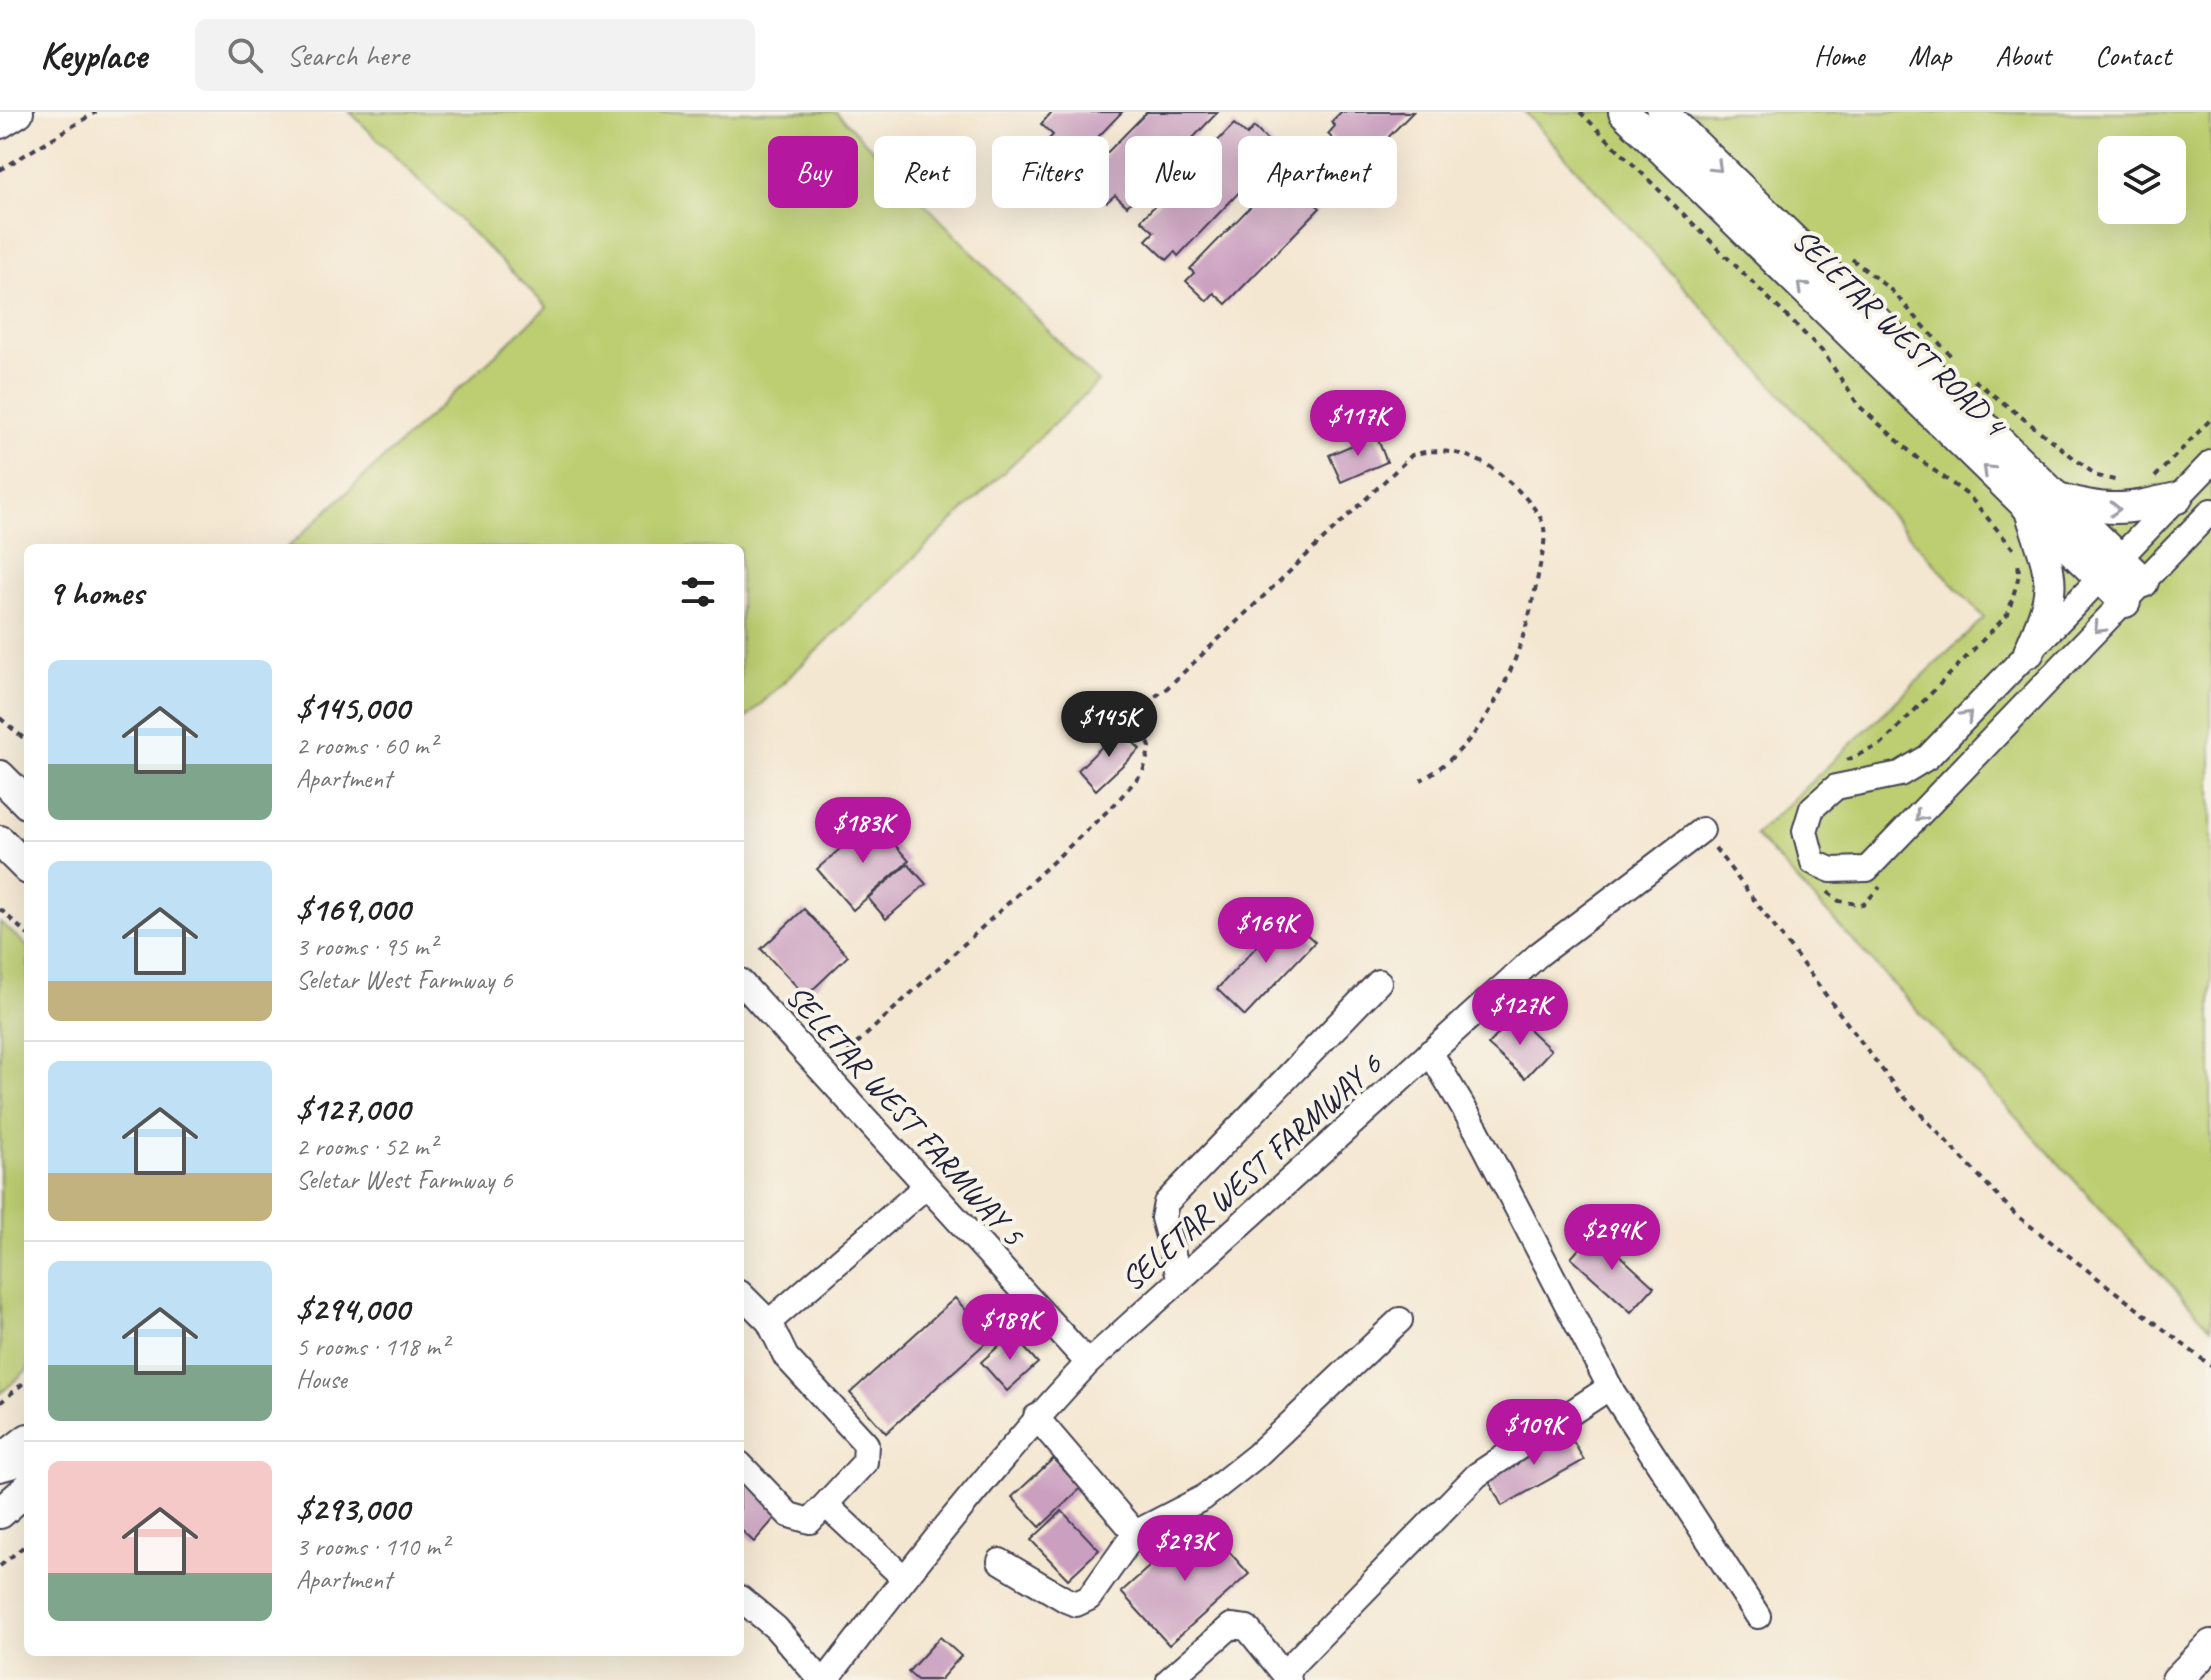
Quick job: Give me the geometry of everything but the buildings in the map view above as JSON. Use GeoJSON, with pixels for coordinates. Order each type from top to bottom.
{"type":"FeatureCollection","features":[{"type":"Feature","properties":{"kind":"main road"},"geometry":{"type":"LineString","coordinates":[[0,123],[18,112]]}},
{"type":"Feature","properties":{"kind":"main road","name":"SELETAR WEST ROAD 4"},"geometry":{"type":"LineString","coordinates":[[1624,112],[2134,592]]}},
{"type":"Feature","properties":{"kind":"main road","name":"SELETAR WEST ROAD 4"},"geometry":{"type":"LineString","coordinates":[[1662,112],[2041,503]]}},
{"type":"Feature","properties":{"kind":"main road"},"geometry":{"type":"LineString","coordinates":[[2029,652],[2047,611],[2052,577],[2041,503],[2121,511],[2177,498]]}},
{"type":"Feature","properties":{"kind":"main road"},"geometry":{"type":"LineString","coordinates":[[0,776],[24,800]]}},
{"type":"Feature","properties":{"kind":"main road"},"geometry":{"type":"LineString","coordinates":[[0,841],[24,865]]}},
{"type":"Feature","properties":{"kind":"main road"},"geometry":{"type":"LineString","coordinates":[[0,1461],[24,1442]]}},
{"type":"Feature","properties":{"kind":"main road"},"geometry":{"type":"LineString","coordinates":[[10,1512],[24,1493]]}},
{"type":"Feature","properties":{"kind":"main road"},"geometry":{"type":"LineString","coordinates":[[2177,1680],[2211,1645]]}},
{"type":"Feature","properties":{"kind":"street"},"geometry":{"type":"LineString","coordinates":[[2211,463],[1928,757],[1900,774],[1836,787],[1812,808],[1805,831],[1813,862],[1831,870],[1867,869],[2211,511]]}},
{"type":"Feature","properties":{"kind":"street","name":"SELETAR WEST FARMWAY 6"},"geometry":{"type":"LineString","coordinates":[[824,1680],[1036,1417],[1088,1363],[1538,955],[1702,830]]}},
{"type":"Feature","properties":{"kind":"street"},"geometry":{"type":"LineString","coordinates":[[1180,1280],[1163,1218],[1166,1203],[1379,982]]}},
{"type":"Feature","properties":{"kind":"street","name":"SELETAR WEST FARMWAY 5"},"geometry":{"type":"LineString","coordinates":[[744,985],[1088,1363]]}},
{"type":"Feature","properties":{"kind":"street"},"geometry":{"type":"LineString","coordinates":[[1430,1052],[1476,1129],[1610,1387],[1758,1616]]}},
{"type":"Feature","properties":{"kind":"street"},"geometry":{"type":"LineString","coordinates":[[769,1322],[925,1187]]}},
{"type":"Feature","properties":{"kind":"street"},"geometry":{"type":"LineString","coordinates":[[744,1297],[769,1322],[786,1357],[866,1444],[865,1462],[810,1521],[800,1521],[789,1515],[744,1468]]}},
{"type":"Feature","properties":{"kind":"street"},"geometry":{"type":"LineString","coordinates":[[1000,1561],[1076,1604],[1089,1598],[1135,1533],[1203,1498],[1400,1320]]}},
{"type":"Feature","properties":{"kind":"street"},"geometry":{"type":"LineString","coordinates":[[1169,1680],[1231,1626],[1239,1625],[1247,1628],[1287,1676],[1477,1475],[1610,1387]]}},
{"type":"Feature","properties":{"kind":"street"},"geometry":{"type":"LineString","coordinates":[[1036,1417],[1135,1533]]}},
{"type":"Feature","properties":{"kind":"street"},"geometry":{"type":"LineString","coordinates":[[0,1469],[24,1465]]}},
{"type":"Feature","properties":{"kind":"street"},"geometry":{"type":"LineString","coordinates":[[827,1506],[904,1578]]}},
{"type":"Feature","properties":{"kind":"street"},"geometry":{"type":"LineString","coordinates":[[744,1601],[776,1628],[824,1680]]}},
{"type":"Feature","properties":{"kind":"path"},"geometry":{"type":"LineString","coordinates":[[0,170],[96,112]]}},
{"type":"Feature","properties":{"kind":"path"},"geometry":{"type":"LineString","coordinates":[[1580,112],[1823,352],[1859,406],[1916,457],[1969,496],[2017,553],[2019,575],[2008,614],[1882,744]]}},
{"type":"Feature","properties":{"kind":"path"},"geometry":{"type":"LineString","coordinates":[[1850,258],[1892,291],[1959,365]]}},
{"type":"Feature","properties":{"kind":"path"},"geometry":{"type":"LineString","coordinates":[[1968,375],[2097,476],[2126,482]]}},
{"type":"Feature","properties":{"kind":"path"},"geometry":{"type":"LineString","coordinates":[[2140,480],[2154,478],[2211,419]]}},
{"type":"Feature","properties":{"kind":"path"},"geometry":{"type":"LineString","coordinates":[[824,1073],[1114,805],[1143,772],[1150,747],[1140,722],[1144,704],[1166,689],[1412,455],[1428,450],[1468,454],[1503,474],[1542,522],[1543,545],[1531,617],[1496,701],[1447,766],[1421,780]]}},
{"type":"Feature","properties":{"kind":"path"},"geometry":{"type":"LineString","coordinates":[[0,718],[24,739]]}},
{"type":"Feature","properties":{"kind":"path"},"geometry":{"type":"LineString","coordinates":[[1702,830],[1896,1088],[2015,1214],[2211,1366]]}},
{"type":"Feature","properties":{"kind":"path"},"geometry":{"type":"LineString","coordinates":[[0,909],[24,931]]}},
{"type":"Feature","properties":{"kind":"path"},"geometry":{"type":"LineString","coordinates":[[0,1403],[24,1382]]}},
{"type":"Feature","properties":{"kind":"path"},"geometry":{"type":"LineString","coordinates":[[0,1566],[24,1546]]}},
{"type":"Feature","properties":{"kind":"green space"},"geometry":{"type":"Polygon","coordinates":[[[350,112],[836,112],[874,151],[874,208],[929,208],[1098,382],[744,720],[744,544],[291,544],[547,307],[350,112]]]}},
{"type":"Feature","properties":{"kind":"green space"},"geometry":{"type":"Polygon","coordinates":[[[1525,112],[2211,112],[2211,1328],[1755,835],[1984,618],[1525,112]]]}},
{"type":"Feature","properties":{"kind":"green space"},"geometry":{"type":"Polygon","coordinates":[[[0,922],[24,943],[24,1373],[0,1394],[0,922]]]}}]}
